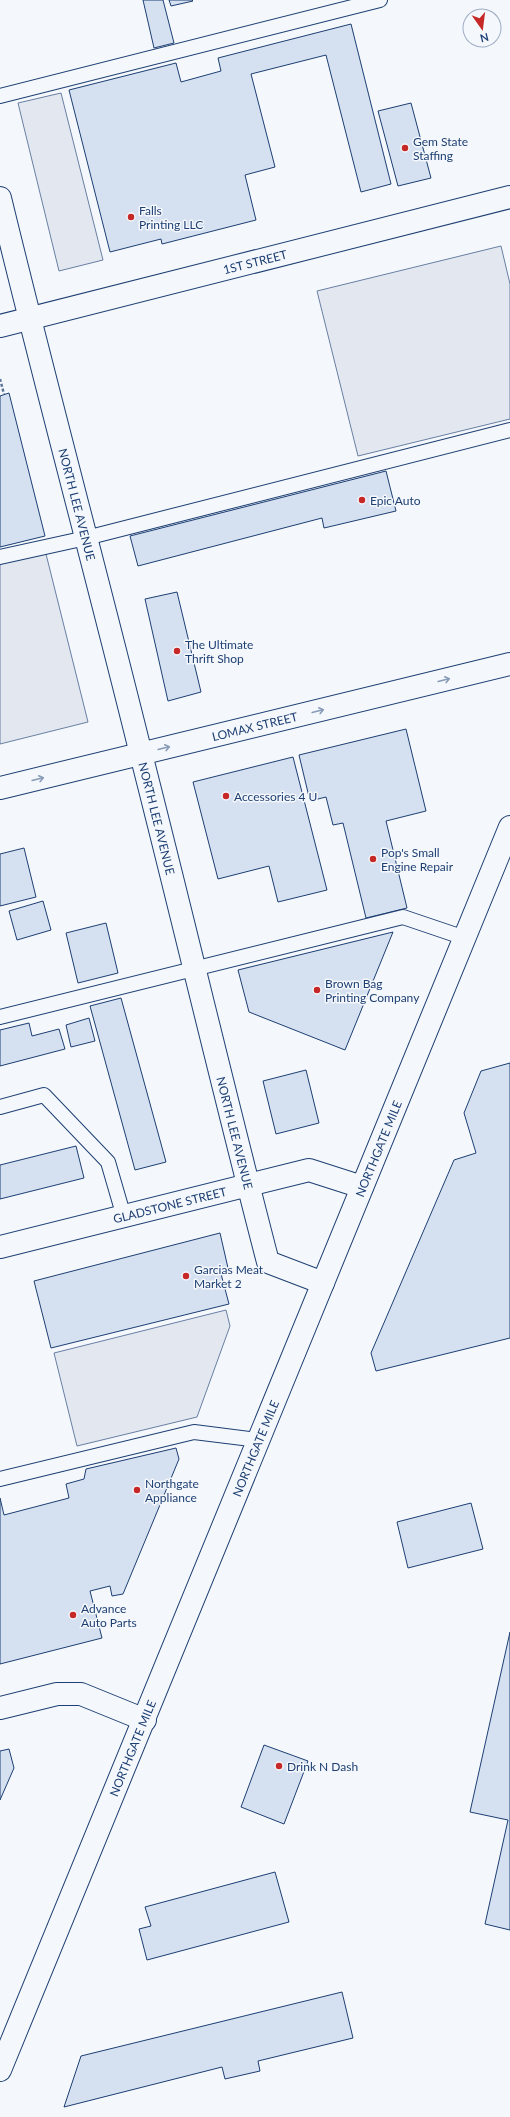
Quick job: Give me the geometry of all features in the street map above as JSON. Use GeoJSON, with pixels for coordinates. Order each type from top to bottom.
{"type":"FeatureCollection","features":[{"type":"Feature","properties":{"kind":"main road","name":"NORTH LEE AVENUE"},"geometry":{"type":"LineString","coordinates":[[0,198],[29,318],[142,754],[193,969],[268,1262],[323,1283]]}},
{"type":"Feature","properties":{"kind":"main road","name":"1ST STREET"},"geometry":{"type":"LineString","coordinates":[[0,326],[510,198]]}},
{"type":"Feature","properties":{"kind":"main road","name":"LOMAX STREET"},"geometry":{"type":"LineString","coordinates":[[0,788],[510,664]]}},
{"type":"Feature","properties":{"kind":"main road","name":"NORTHGATE MILE"},"geometry":{"type":"LineString","coordinates":[[0,2070],[145,1720],[258,1440],[510,827]]}},
{"type":"Feature","properties":{"kind":"main road","name":"GLADSTONE STREET"},"geometry":{"type":"LineString","coordinates":[[0,1247],[309,1170],[362,1187]]}},
{"type":"Feature","properties":{"kind":"main road"},"geometry":{"type":"LineString","coordinates":[[0,1708],[57,1694],[81,1694],[145,1720]]}},
{"type":"Feature","properties":{"kind":"lane"},"geometry":{"type":"LineString","coordinates":[[0,96],[380,0]]}},
{"type":"Feature","properties":{"kind":"lane"},"geometry":{"type":"LineString","coordinates":[[0,557],[86,538],[510,430]]}},
{"type":"Feature","properties":{"kind":"lane"},"geometry":{"type":"LineString","coordinates":[[0,1017],[403,917],[465,938]]}},
{"type":"Feature","properties":{"kind":"lane"},"geometry":{"type":"LineString","coordinates":[[0,1107],[44,1095],[108,1162],[124,1217]]}},
{"type":"Feature","properties":{"kind":"lane"},"geometry":{"type":"LineString","coordinates":[[0,1479],[194,1432],[258,1440]]}},
{"type":"Feature","properties":{"kind":"path"},"geometry":{"type":"LineString","coordinates":[[0,379],[4,394]]}},
{"type":"Feature","properties":{"kind":"shaded area"},"geometry":{"type":"Polygon","coordinates":[[[61,93],[103,260],[59,271],[18,103],[61,93]]]}},
{"type":"Feature","properties":{"kind":"shaded area"},"geometry":{"type":"Polygon","coordinates":[[[501,246],[510,284],[510,419],[358,456],[317,291],[501,246]]]}},
{"type":"Feature","properties":{"kind":"shaded area"},"geometry":{"type":"Polygon","coordinates":[[[44,546],[88,722],[0,744],[0,557],[44,546]]]}},
{"type":"Feature","properties":{"kind":"shaded area"},"geometry":{"type":"Polygon","coordinates":[[[226,1310],[230,1326],[197,1417],[77,1446],[54,1353],[226,1310]]]}},
{"type":"Feature","properties":{"kind":"building"},"geometry":{"type":"Polygon","coordinates":[[[143,0],[163,0],[174,43],[154,48],[143,0]]]}},
{"type":"Feature","properties":{"kind":"building"},"geometry":{"type":"Polygon","coordinates":[[[169,0],[192,0],[193,1],[171,6],[169,0]]]}},
{"type":"Feature","properties":{"kind":"building"},"geometry":{"type":"Polygon","coordinates":[[[351,24],[391,184],[361,192],[326,55],[251,74],[275,167],[245,175],[256,220],[162,244],[161,239],[110,252],[69,90],[176,63],[181,82],[221,71],[218,58],[351,24]]]}},
{"type":"Feature","properties":{"kind":"building"},"geometry":{"type":"Polygon","coordinates":[[[411,103],[431,178],[398,186],[378,111],[411,103]]]}},
{"type":"Feature","properties":{"kind":"building"},"geometry":{"type":"Polygon","coordinates":[[[9,393],[45,536],[0,547],[0,396],[9,393]]]}},
{"type":"Feature","properties":{"kind":"building"},"geometry":{"type":"Polygon","coordinates":[[[386,471],[396,511],[324,528],[322,518],[138,566],[130,536],[386,471]]]}},
{"type":"Feature","properties":{"kind":"building"},"geometry":{"type":"Polygon","coordinates":[[[177,592],[201,692],[168,701],[145,599],[177,592]]]}},
{"type":"Feature","properties":{"kind":"building"},"geometry":{"type":"Polygon","coordinates":[[[406,729],[426,811],[386,821],[407,908],[366,918],[343,823],[333,825],[326,797],[310,801],[299,755],[406,729]]]}},
{"type":"Feature","properties":{"kind":"building"},"geometry":{"type":"Polygon","coordinates":[[[293,757],[327,890],[278,902],[269,866],[218,879],[193,782],[293,757]]]}},
{"type":"Feature","properties":{"kind":"building"},"geometry":{"type":"Polygon","coordinates":[[[24,848],[36,897],[0,906],[0,854],[24,848]]]}},
{"type":"Feature","properties":{"kind":"building"},"geometry":{"type":"Polygon","coordinates":[[[43,901],[51,930],[17,940],[9,911],[43,901]]]}},
{"type":"Feature","properties":{"kind":"building"},"geometry":{"type":"Polygon","coordinates":[[[106,923],[118,973],[78,983],[66,933],[106,923]]]}},
{"type":"Feature","properties":{"kind":"building"},"geometry":{"type":"Polygon","coordinates":[[[393,932],[345,1050],[249,1012],[238,970],[393,932]]]}},
{"type":"Feature","properties":{"kind":"building"},"geometry":{"type":"Polygon","coordinates":[[[121,998],[166,1162],[135,1170],[90,1006],[121,998]]]}},
{"type":"Feature","properties":{"kind":"building"},"geometry":{"type":"Polygon","coordinates":[[[89,1018],[95,1041],[71,1047],[66,1025],[89,1018]]]}},
{"type":"Feature","properties":{"kind":"building"},"geometry":{"type":"Polygon","coordinates":[[[29,1023],[32,1036],[59,1029],[65,1049],[0,1066],[0,1030],[29,1023]]]}},
{"type":"Feature","properties":{"kind":"building"},"geometry":{"type":"Polygon","coordinates":[[[510,1063],[510,1338],[376,1371],[371,1353],[454,1160],[476,1153],[464,1113],[481,1071],[510,1063]]]}},
{"type":"Feature","properties":{"kind":"building"},"geometry":{"type":"Polygon","coordinates":[[[306,1070],[319,1123],[276,1134],[263,1081],[306,1070]]]}},
{"type":"Feature","properties":{"kind":"building"},"geometry":{"type":"Polygon","coordinates":[[[76,1146],[84,1178],[0,1199],[0,1165],[76,1146]]]}},
{"type":"Feature","properties":{"kind":"building"},"geometry":{"type":"Polygon","coordinates":[[[220,1233],[228,1268],[220,1270],[229,1304],[51,1348],[34,1281],[220,1233]]]}},
{"type":"Feature","properties":{"kind":"building"},"geometry":{"type":"Polygon","coordinates":[[[176,1448],[179,1459],[123,1594],[112,1596],[110,1586],[90,1591],[102,1638],[0,1664],[0,1498],[4,1515],[69,1498],[66,1484],[84,1479],[86,1469],[176,1448]]]}},
{"type":"Feature","properties":{"kind":"building"},"geometry":{"type":"Polygon","coordinates":[[[471,1503],[483,1549],[408,1568],[397,1522],[471,1503]]]}},
{"type":"Feature","properties":{"kind":"building"},"geometry":{"type":"Polygon","coordinates":[[[510,1632],[510,1930],[485,1924],[508,1820],[470,1812],[510,1632]]]}},
{"type":"Feature","properties":{"kind":"building"},"geometry":{"type":"Polygon","coordinates":[[[264,1745],[308,1761],[284,1824],[241,1807],[264,1745]]]}},
{"type":"Feature","properties":{"kind":"building"},"geometry":{"type":"Polygon","coordinates":[[[9,1749],[14,1768],[0,1800],[0,1751],[9,1749]]]}},
{"type":"Feature","properties":{"kind":"building"},"geometry":{"type":"Polygon","coordinates":[[[275,1872],[289,1922],[147,1960],[139,1929],[151,1926],[145,1907],[275,1872]]]}},
{"type":"Feature","properties":{"kind":"building"},"geometry":{"type":"Polygon","coordinates":[[[342,1992],[353,2038],[258,2061],[260,2071],[225,2079],[222,2067],[64,2107],[81,2056],[342,1992]]]}},
{"type":"Feature","properties":{"kind":"place","name":"Gem State Staffing"},"geometry":{"type":"Point","coordinates":[405,148]}},
{"type":"Feature","properties":{"kind":"place","name":"Falls Printing LLC"},"geometry":{"type":"Point","coordinates":[131,217]}},
{"type":"Feature","properties":{"kind":"place","name":"Epic Auto"},"geometry":{"type":"Point","coordinates":[362,500]}},
{"type":"Feature","properties":{"kind":"place","name":"The Ultimate Thrift Shop"},"geometry":{"type":"Point","coordinates":[177,651]}},
{"type":"Feature","properties":{"kind":"place","name":"Accessories 4 U"},"geometry":{"type":"Point","coordinates":[226,796]}},
{"type":"Feature","properties":{"kind":"place","name":"Pop's Small Engine Repair"},"geometry":{"type":"Point","coordinates":[373,859]}},
{"type":"Feature","properties":{"kind":"place","name":"Brown Bag Printing Company"},"geometry":{"type":"Point","coordinates":[317,990]}},
{"type":"Feature","properties":{"kind":"place","name":"Garcias Meat Market 2"},"geometry":{"type":"Point","coordinates":[186,1276]}},
{"type":"Feature","properties":{"kind":"place","name":"Northgate Appliance"},"geometry":{"type":"Point","coordinates":[137,1490]}},
{"type":"Feature","properties":{"kind":"place","name":"Advance Auto Parts"},"geometry":{"type":"Point","coordinates":[73,1615]}},
{"type":"Feature","properties":{"kind":"place","name":"Drink N Dash"},"geometry":{"type":"Point","coordinates":[279,1766]}}]}
